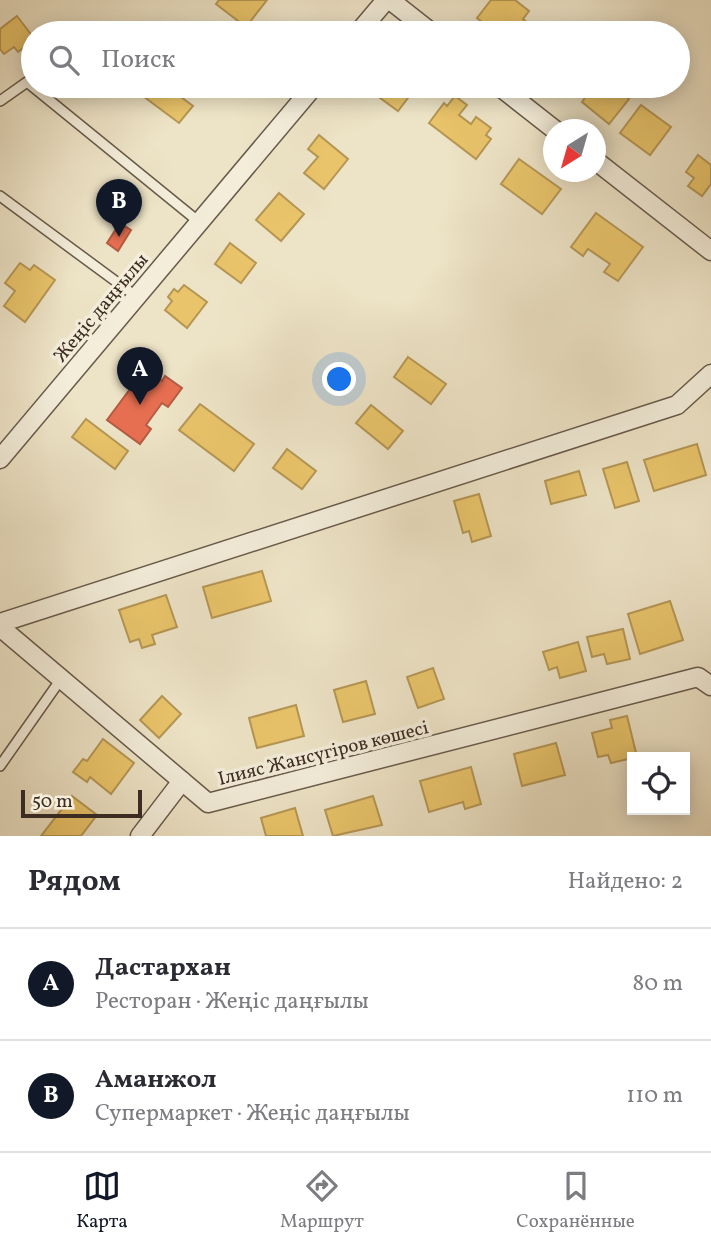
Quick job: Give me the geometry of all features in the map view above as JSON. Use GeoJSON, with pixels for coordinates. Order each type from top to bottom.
{"type":"FeatureCollection","features":[{"type":"Feature","properties":{"kind":"street"},"geometry":{"type":"LineString","coordinates":[[369,21],[388,0],[416,21]]}},
{"type":"Feature","properties":{"kind":"street","name":"Жеңіс даңғылы"},"geometry":{"type":"LineString","coordinates":[[0,459],[304,98]]}},
{"type":"Feature","properties":{"kind":"street"},"geometry":{"type":"LineString","coordinates":[[514,98],[543,121]]}},
{"type":"Feature","properties":{"kind":"street"},"geometry":{"type":"LineString","coordinates":[[606,169],[709,246]]}},
{"type":"Feature","properties":{"kind":"street","name":"Ілияс Жансүгіров көшесі"},"geometry":{"type":"LineString","coordinates":[[0,625],[677,405],[711,374]]}},
{"type":"Feature","properties":{"kind":"street","name":"Ілияс Жансүгіров көшесі"},"geometry":{"type":"LineString","coordinates":[[0,625],[208,803],[698,677],[711,686]]}},
{"type":"Feature","properties":{"kind":"street"},"geometry":{"type":"LineString","coordinates":[[140,836],[182,781]]}},
{"type":"Feature","properties":{"kind":"lane"},"geometry":{"type":"LineString","coordinates":[[0,101],[21,86]]}},
{"type":"Feature","properties":{"kind":"lane"},"geometry":{"type":"LineString","coordinates":[[47,98],[199,222]]}},
{"type":"Feature","properties":{"kind":"lane"},"geometry":{"type":"LineString","coordinates":[[0,196],[137,297]]}},
{"type":"Feature","properties":{"kind":"lane"},"geometry":{"type":"LineString","coordinates":[[0,766],[61,679]]}},
{"type":"Feature","properties":{"kind":"building: Жильё"},"geometry":{"type":"Polygon","coordinates":[[[219,0],[267,0],[251,21],[238,21],[216,4],[219,0]]]}},
{"type":"Feature","properties":{"kind":"building: Жильё"},"geometry":{"type":"Polygon","coordinates":[[[491,0],[515,0],[529,11],[523,19],[525,21],[481,21],[477,18],[491,0]]]}},
{"type":"Feature","properties":{"kind":"building: Жильё"},"geometry":{"type":"Polygon","coordinates":[[[17,16],[21,21],[21,50],[18,52],[14,47],[4,54],[0,49],[0,29],[17,16]]]}},
{"type":"Feature","properties":{"kind":"building: Жильё"},"geometry":{"type":"Polygon","coordinates":[[[146,98],[182,98],[193,106],[179,123],[146,98]]]}},
{"type":"Feature","properties":{"kind":"building: Жильё"},"geometry":{"type":"Polygon","coordinates":[[[380,98],[408,98],[398,111],[380,98]]]}},
{"type":"Feature","properties":{"kind":"building: Жильё"},"geometry":{"type":"Polygon","coordinates":[[[453,98],[458,98],[467,105],[459,115],[471,124],[476,117],[491,128],[486,135],[491,139],[476,159],[429,123],[444,103],[447,106],[453,98]]]}},
{"type":"Feature","properties":{"kind":"building: Жильё"},"geometry":{"type":"Polygon","coordinates":[[[585,98],[629,99],[609,124],[582,102],[585,98]]]}},
{"type":"Feature","properties":{"kind":"building: Жильё"},"geometry":{"type":"Polygon","coordinates":[[[641,105],[671,127],[650,155],[620,133],[641,105]]]}},
{"type":"Feature","properties":{"kind":"building: Жильё"},"geometry":{"type":"Polygon","coordinates":[[[319,135],[348,159],[324,189],[304,173],[318,157],[308,149],[319,135]]]}},
{"type":"Feature","properties":{"kind":"building: Жильё"},"geometry":{"type":"Polygon","coordinates":[[[698,155],[711,165],[711,184],[702,196],[688,186],[694,178],[686,172],[698,155]]]}},
{"type":"Feature","properties":{"kind":"building: Жильё"},"geometry":{"type":"Polygon","coordinates":[[[519,159],[543,176],[543,182],[551,182],[561,189],[542,214],[501,184],[519,159]]]}},
{"type":"Feature","properties":{"kind":"building: Жильё"},"geometry":{"type":"Polygon","coordinates":[[[279,193],[304,214],[281,241],[256,220],[279,193]]]}},
{"type":"Feature","properties":{"kind":"building: Жильё"},"geometry":{"type":"Polygon","coordinates":[[[596,213],[643,247],[618,281],[604,272],[610,264],[588,249],[583,256],[571,247],[596,213]]]}},
{"type":"Feature","properties":{"kind":"building: Жильё"},"geometry":{"type":"Polygon","coordinates":[[[230,243],[256,263],[241,283],[215,264],[230,243]]]}},
{"type":"Feature","properties":{"kind":"building: Жильё"},"geometry":{"type":"Polygon","coordinates":[[[20,263],[30,270],[34,265],[55,280],[25,322],[4,306],[15,291],[5,283],[20,263]]]}},
{"type":"Feature","properties":{"kind":"building: Жильё"},"geometry":{"type":"Polygon","coordinates":[[[184,285],[207,302],[187,328],[165,310],[172,301],[168,297],[174,289],[178,292],[184,285]]]}},
{"type":"Feature","properties":{"kind":"building: Жильё"},"geometry":{"type":"Polygon","coordinates":[[[408,357],[446,384],[431,404],[394,377],[408,357]]]}},
{"type":"Feature","properties":{"kind":"building: Жильё"},"geometry":{"type":"Polygon","coordinates":[[[200,404],[254,444],[234,471],[179,430],[200,404]]]}},
{"type":"Feature","properties":{"kind":"building: Жильё"},"geometry":{"type":"Polygon","coordinates":[[[371,405],[403,431],[388,449],[356,423],[371,405]]]}},
{"type":"Feature","properties":{"kind":"building: Жильё"},"geometry":{"type":"Polygon","coordinates":[[[86,419],[128,451],[115,469],[72,437],[86,419]]]}},
{"type":"Feature","properties":{"kind":"building: Жильё"},"geometry":{"type":"Polygon","coordinates":[[[697,444],[706,475],[654,491],[644,460],[697,444]]]}},
{"type":"Feature","properties":{"kind":"building: Жильё"},"geometry":{"type":"Polygon","coordinates":[[[287,449],[316,471],[302,489],[273,468],[287,449]]]}},
{"type":"Feature","properties":{"kind":"building: Жильё"},"geometry":{"type":"Polygon","coordinates":[[[627,462],[639,501],[615,508],[603,469],[627,462]]]}},
{"type":"Feature","properties":{"kind":"building: Жильё"},"geometry":{"type":"Polygon","coordinates":[[[579,471],[586,495],[551,504],[545,481],[579,471]]]}},
{"type":"Feature","properties":{"kind":"building: Жильё"},"geometry":{"type":"Polygon","coordinates":[[[479,494],[491,536],[472,542],[469,531],[463,533],[454,501],[479,494]]]}},
{"type":"Feature","properties":{"kind":"building: Жильё"},"geometry":{"type":"Polygon","coordinates":[[[262,571],[271,601],[212,618],[203,587],[262,571]]]}},
{"type":"Feature","properties":{"kind":"building: Жильё"},"geometry":{"type":"Polygon","coordinates":[[[166,595],[177,627],[152,635],[155,644],[142,648],[139,639],[130,642],[119,610],[166,595]]]}},
{"type":"Feature","properties":{"kind":"building: Жильё"},"geometry":{"type":"Polygon","coordinates":[[[670,601],[683,640],[640,654],[628,614],[670,601]]]}},
{"type":"Feature","properties":{"kind":"building: Жильё"},"geometry":{"type":"Polygon","coordinates":[[[623,629],[630,659],[607,664],[604,654],[592,657],[587,637],[623,629]]]}},
{"type":"Feature","properties":{"kind":"building: Жильё"},"geometry":{"type":"Polygon","coordinates":[[[578,642],[586,671],[560,678],[557,667],[549,670],[543,652],[578,642]]]}},
{"type":"Feature","properties":{"kind":"building: Жильё"},"geometry":{"type":"Polygon","coordinates":[[[433,668],[444,699],[418,708],[407,677],[433,668]]]}},
{"type":"Feature","properties":{"kind":"building: Жильё"},"geometry":{"type":"Polygon","coordinates":[[[366,681],[375,714],[343,722],[334,690],[366,681]]]}},
{"type":"Feature","properties":{"kind":"building: Жильё"},"geometry":{"type":"Polygon","coordinates":[[[162,696],[181,714],[159,738],[140,720],[162,696]]]}},
{"type":"Feature","properties":{"kind":"building: Жильё"},"geometry":{"type":"Polygon","coordinates":[[[296,705],[304,736],[257,748],[249,718],[296,705]]]}},
{"type":"Feature","properties":{"kind":"building: Жильё"},"geometry":{"type":"Polygon","coordinates":[[[627,716],[636,752],[627,752],[627,759],[611,763],[608,755],[598,757],[592,733],[612,728],[610,720],[627,716]]]}},
{"type":"Feature","properties":{"kind":"building: Жильё"},"geometry":{"type":"Polygon","coordinates":[[[103,739],[134,763],[111,794],[90,777],[87,782],[73,772],[83,759],[87,761],[103,739]]]}},
{"type":"Feature","properties":{"kind":"building: Жильё"},"geometry":{"type":"Polygon","coordinates":[[[556,743],[565,775],[522,786],[514,754],[556,743]]]}},
{"type":"Feature","properties":{"kind":"building: Жильё"},"geometry":{"type":"Polygon","coordinates":[[[471,767],[481,804],[465,809],[463,802],[429,812],[420,781],[471,767]]]}},
{"type":"Feature","properties":{"kind":"building: Жильё"},"geometry":{"type":"Polygon","coordinates":[[[72,796],[97,815],[81,836],[41,836],[72,796]]]}},
{"type":"Feature","properties":{"kind":"building: Жильё"},"geometry":{"type":"Polygon","coordinates":[[[373,796],[382,825],[333,836],[325,810],[373,796]]]}},
{"type":"Feature","properties":{"kind":"building: Жильё"},"geometry":{"type":"Polygon","coordinates":[[[295,808],[303,836],[266,836],[261,818],[295,808]]]}},
{"type":"Feature","properties":{"kind":"building: Торговля"},"geometry":{"type":"Polygon","coordinates":[[[120,223],[131,230],[118,251],[107,243],[120,223]]]}},
{"type":"Feature","properties":{"kind":"building: Торговля"},"geometry":{"type":"Polygon","coordinates":[[[145,369],[162,381],[165,376],[182,388],[168,407],[162,403],[146,425],[151,429],[140,444],[107,420],[145,369]]]}},
{"type":"Feature","properties":{"kind":"place","name":"Аманжол"},"geometry":{"type":"Point","coordinates":[119,237]}},
{"type":"Feature","properties":{"kind":"place","name":"Дастархан"},"geometry":{"type":"Point","coordinates":[140,405]}}]}
